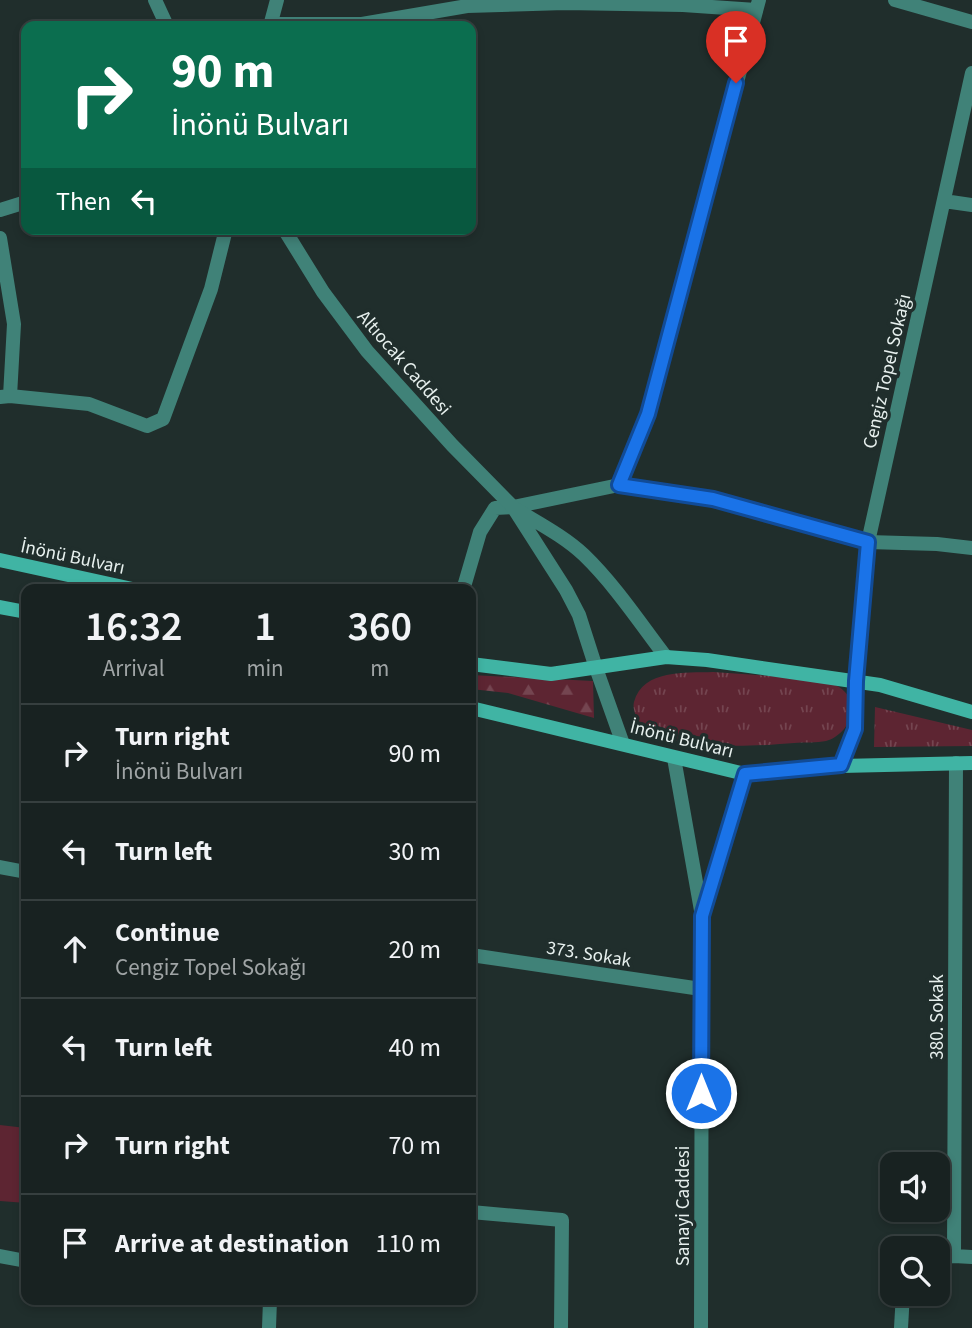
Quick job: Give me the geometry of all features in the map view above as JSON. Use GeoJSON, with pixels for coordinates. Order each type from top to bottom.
{"type":"FeatureCollection","features":[{"type":"Feature","properties":{"kind":"main road","name":"İnönü Bulvarı"},"geometry":{"type":"LineString","coordinates":[[0,560],[110,584]]}},
{"type":"Feature","properties":{"kind":"main road"},"geometry":{"type":"LineString","coordinates":[[0,607],[21,611]]}},
{"type":"Feature","properties":{"kind":"main road"},"geometry":{"type":"LineString","coordinates":[[476,665],[551,674],[666,657],[707,660],[880,685],[972,712]]}},
{"type":"Feature","properties":{"kind":"main road","name":"İnönü Bulvarı"},"geometry":{"type":"LineString","coordinates":[[476,709],[745,774],[841,765],[972,763]]}},
{"type":"Feature","properties":{"kind":"street"},"geometry":{"type":"LineString","coordinates":[[156,0],[165,21]]}},
{"type":"Feature","properties":{"kind":"street"},"geometry":{"type":"LineString","coordinates":[[271,21],[277,0]]}},
{"type":"Feature","properties":{"kind":"street"},"geometry":{"type":"LineString","coordinates":[[895,0],[972,22]]}},
{"type":"Feature","properties":{"kind":"street"},"geometry":{"type":"LineString","coordinates":[[380,21],[467,6],[551,3],[757,5],[648,414],[619,485]]}},
{"type":"Feature","properties":{"kind":"street","name":"Cengiz Topel Sokağı"},"geometry":{"type":"LineString","coordinates":[[841,765],[855,729],[856,681],[868,542],[972,73]]}},
{"type":"Feature","properties":{"kind":"street"},"geometry":{"type":"LineString","coordinates":[[944,201],[972,205]]}},
{"type":"Feature","properties":{"kind":"street"},"geometry":{"type":"LineString","coordinates":[[0,210],[21,204]]}},
{"type":"Feature","properties":{"kind":"street"},"geometry":{"type":"LineString","coordinates":[[0,238],[14,324],[5,396],[89,404],[147,426],[163,419],[211,289],[224,235]]}},
{"type":"Feature","properties":{"kind":"street","name":"Altıocak Caddesi"},"geometry":{"type":"LineString","coordinates":[[288,235],[323,292],[359,340],[452,445],[513,507],[579,615],[623,744]]}},
{"type":"Feature","properties":{"kind":"street"},"geometry":{"type":"LineString","coordinates":[[465,584],[480,533],[495,508],[513,507],[619,485],[713,499],[868,542],[972,548]]}},
{"type":"Feature","properties":{"kind":"street","name":"Altıocak Caddesi"},"geometry":{"type":"LineString","coordinates":[[513,507],[584,555],[666,657]]}},
{"type":"Feature","properties":{"kind":"street","name":"Sanayi Caddesi"},"geometry":{"type":"LineString","coordinates":[[674,758],[702,916],[701,1328]]}},
{"type":"Feature","properties":{"kind":"street","name":"380. Sokak"},"geometry":{"type":"LineString","coordinates":[[954,1256],[956,762]]}},
{"type":"Feature","properties":{"kind":"street","name":"Sanayi Caddesi"},"geometry":{"type":"LineString","coordinates":[[702,916],[745,774]]}},
{"type":"Feature","properties":{"kind":"street"},"geometry":{"type":"LineString","coordinates":[[0,867],[21,871]]}},
{"type":"Feature","properties":{"kind":"street","name":"373. Sokak"},"geometry":{"type":"LineString","coordinates":[[476,956],[701,989]]}},
{"type":"Feature","properties":{"kind":"street"},"geometry":{"type":"LineString","coordinates":[[476,1212],[562,1220],[561,1328]]}},
{"type":"Feature","properties":{"kind":"street"},"geometry":{"type":"LineString","coordinates":[[0,1256],[21,1260]]}},
{"type":"Feature","properties":{"kind":"street"},"geometry":{"type":"LineString","coordinates":[[950,1256],[972,1257]]}},
{"type":"Feature","properties":{"kind":"street"},"geometry":{"type":"LineString","coordinates":[[266,1305],[269,1328]]}},
{"type":"Feature","properties":{"kind":"street"},"geometry":{"type":"LineString","coordinates":[[901,1328],[902,1306]]}},
{"type":"Feature","properties":{"kind":"green space"},"geometry":{"type":"Polygon","coordinates":[[[713,672],[785,677],[832,684],[849,697],[852,710],[850,719],[839,734],[826,741],[738,746],[693,744],[673,740],[655,734],[640,724],[635,714],[634,702],[646,684],[667,675],[713,672]]]}},
{"type":"Feature","properties":{"kind":"green space"},"geometry":{"type":"Polygon","coordinates":[[[476,675],[593,681],[594,718],[508,693],[476,690],[476,675]]]}},
{"type":"Feature","properties":{"kind":"green space"},"geometry":{"type":"Polygon","coordinates":[[[875,707],[972,730],[972,746],[874,747],[875,707]]]}},
{"type":"Feature","properties":{"kind":"green space"},"geometry":{"type":"Polygon","coordinates":[[[0,1125],[21,1127],[21,1203],[0,1201],[0,1125]]]}},
{"type":"Feature","properties":{"kind":"route"},"geometry":{"type":"LineString","coordinates":[[701,1093],[702,916],[745,774],[841,765],[855,729],[856,681],[868,542],[713,499],[619,485],[648,414],[736,83]]}}]}
